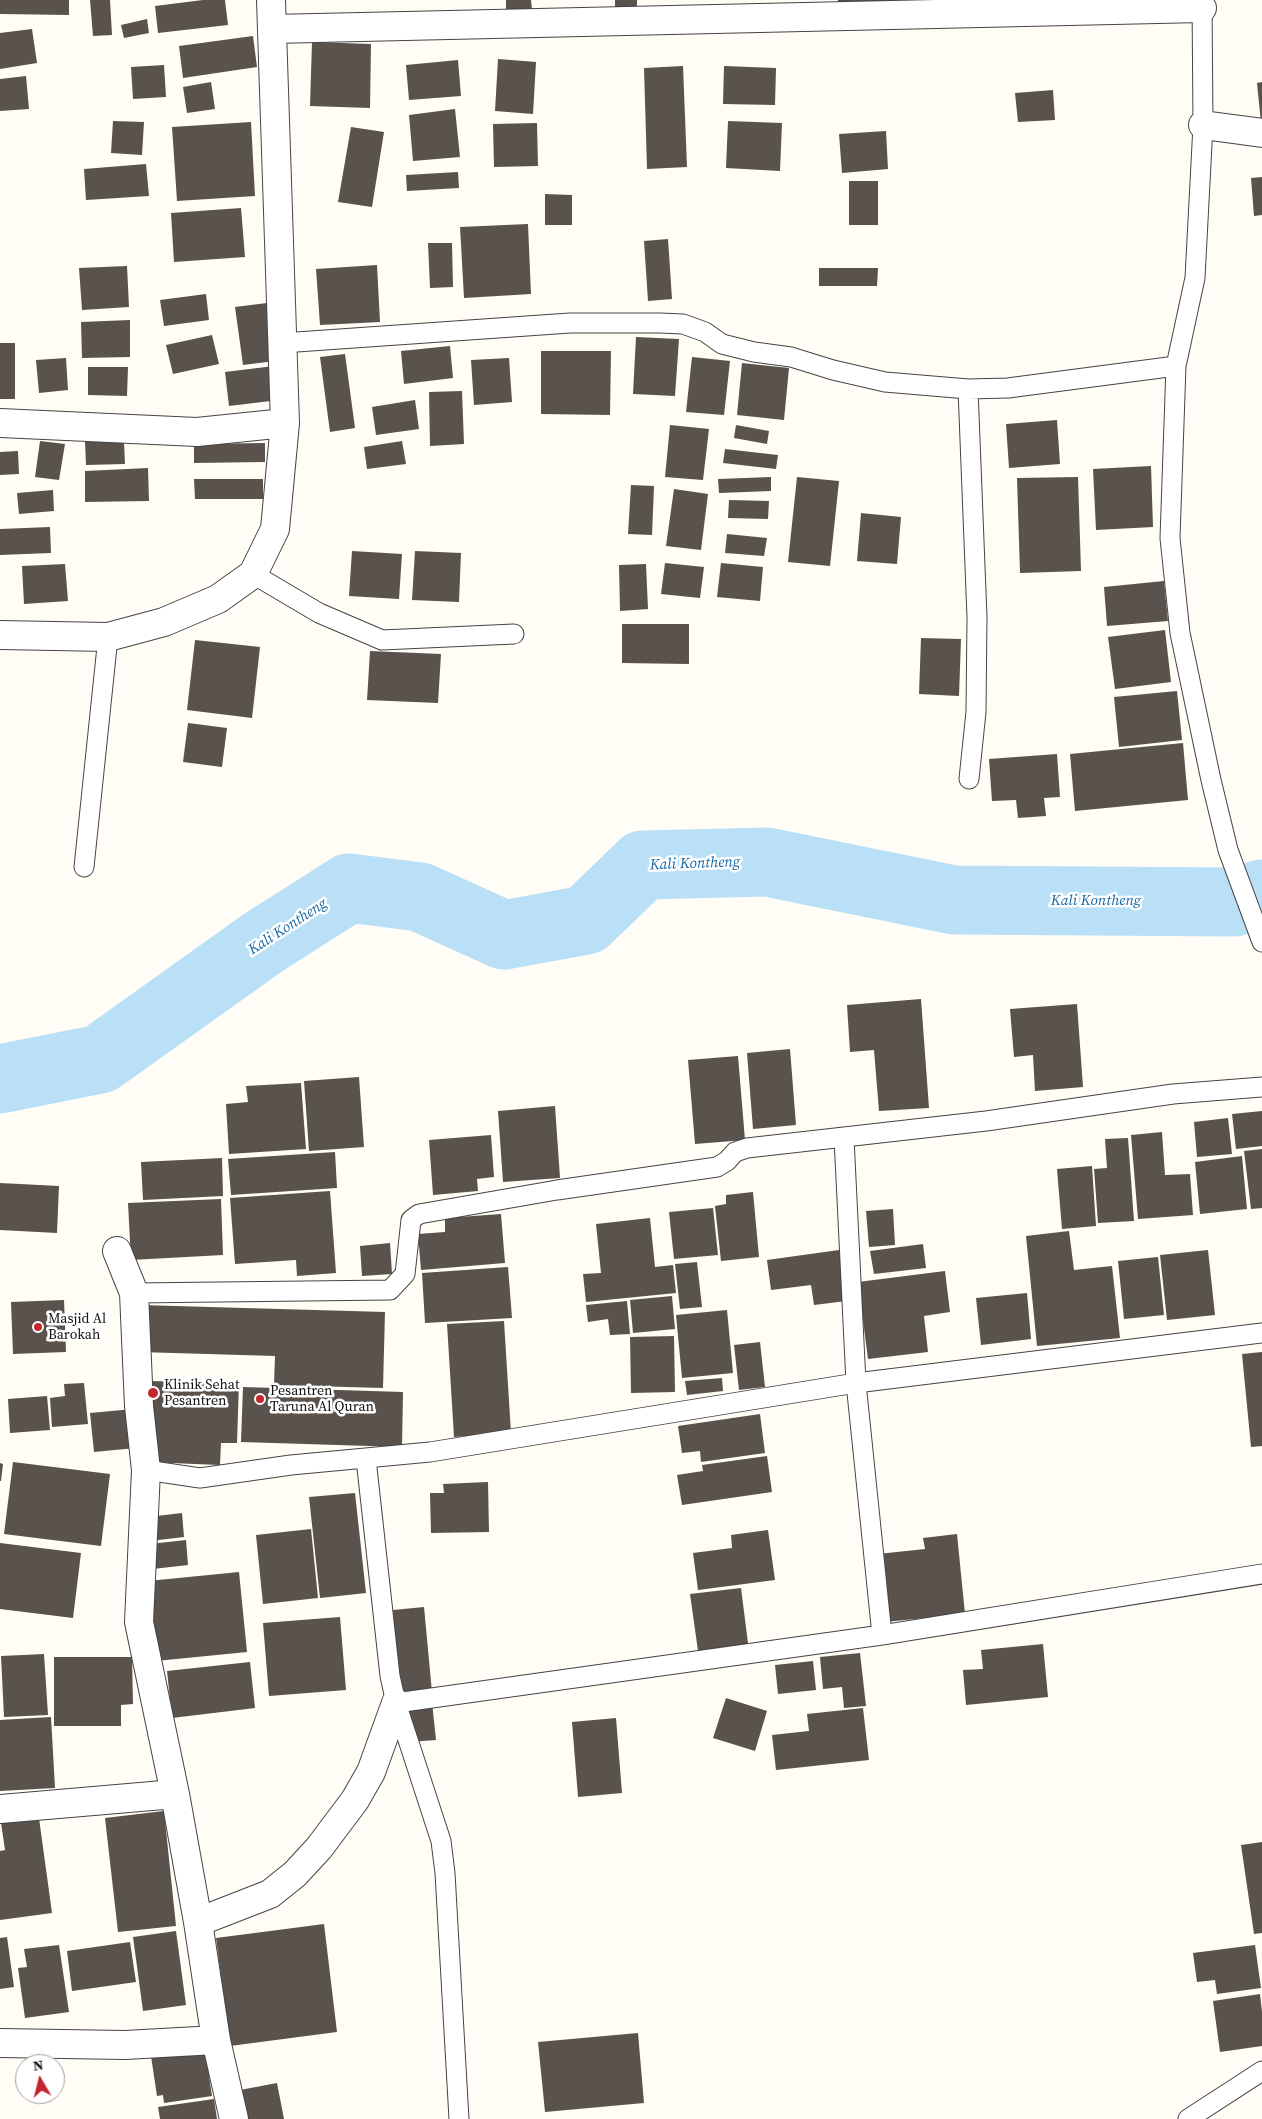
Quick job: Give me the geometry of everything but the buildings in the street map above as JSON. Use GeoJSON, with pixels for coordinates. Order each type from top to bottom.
{"type":"FeatureCollection","features":[{"type":"Feature","properties":{"kind":"street"},"geometry":{"type":"LineString","coordinates":[[0,635],[108,637],[164,622],[218,599],[253,574],[275,529],[285,423],[272,0]]}},
{"type":"Feature","properties":{"kind":"street"},"geometry":{"type":"LineString","coordinates":[[272,29],[1202,4]]}},
{"type":"Feature","properties":{"kind":"street"},"geometry":{"type":"LineString","coordinates":[[1203,125],[1262,133]]}},
{"type":"Feature","properties":{"kind":"street"},"geometry":{"type":"LineString","coordinates":[[0,423],[197,432],[285,423]]}},
{"type":"Feature","properties":{"kind":"street"},"geometry":{"type":"LineString","coordinates":[[117,1251],[134,1293],[139,1406],[146,1470],[139,1622],[175,1794],[198,1922],[216,2040],[234,2119]]}},
{"type":"Feature","properties":{"kind":"street"},"geometry":{"type":"LineString","coordinates":[[198,1922],[270,1894],[295,1874],[319,1848],[355,1800],[371,1772],[396,1703]]}},
{"type":"Feature","properties":{"kind":"street"},"geometry":{"type":"LineString","coordinates":[[0,1809],[175,1794]]}},
{"type":"Feature","properties":{"kind":"street"},"geometry":{"type":"LineString","coordinates":[[0,2043],[125,2045],[216,2040]]}},
{"type":"Feature","properties":{"kind":"lane"},"geometry":{"type":"LineString","coordinates":[[1202,4],[1203,125],[1196,278],[1176,366],[1170,538],[1180,633],[1228,850],[1262,942]]}},
{"type":"Feature","properties":{"kind":"lane"},"geometry":{"type":"LineString","coordinates":[[282,342],[570,323],[683,324],[705,332],[722,344],[754,352],[791,357],[833,370],[884,382],[968,389],[1008,388],[1176,366]]}},
{"type":"Feature","properties":{"kind":"lane"},"geometry":{"type":"LineString","coordinates":[[968,389],[978,617],[976,712],[969,779]]}},
{"type":"Feature","properties":{"kind":"lane"},"geometry":{"type":"LineString","coordinates":[[253,574],[319,613],[382,640],[514,634]]}},
{"type":"Feature","properties":{"kind":"lane"},"geometry":{"type":"LineString","coordinates":[[84,867],[108,637]]}},
{"type":"Feature","properties":{"kind":"lane"},"geometry":{"type":"LineString","coordinates":[[134,1293],[390,1290],[405,1274],[410,1220],[419,1214],[557,1190],[717,1168],[727,1162],[735,1152],[747,1148],[844,1138],[1173,1094],[1262,1087]]}},
{"type":"Feature","properties":{"kind":"lane"},"geometry":{"type":"LineString","coordinates":[[844,1138],[856,1383],[882,1636]]}},
{"type":"Feature","properties":{"kind":"lane"},"geometry":{"type":"LineString","coordinates":[[146,1470],[200,1478],[291,1465],[430,1452],[856,1383],[1262,1333]]}},
{"type":"Feature","properties":{"kind":"lane"},"geometry":{"type":"LineString","coordinates":[[366,1459],[390,1676],[396,1703],[440,1841],[445,1872],[459,2119]]}},
{"type":"Feature","properties":{"kind":"lane"},"geometry":{"type":"LineString","coordinates":[[396,1703],[882,1636],[1262,1574]]}},
{"type":"Feature","properties":{"kind":"lane"},"geometry":{"type":"LineString","coordinates":[[1188,2119],[1262,2071]]}},
{"type":"Feature","properties":{"kind":"waterway","name":"Kali Kontheng"},"geometry":{"type":"LineString","coordinates":[[0,1079],[100,1059],[264,942],[349,888],[420,897],[504,935],[586,920],[643,865],[767,862],[954,900],[1234,902],[1262,894]]}},
{"type":"Feature","properties":{"kind":"place","name":"Masjid Al Barokah"},"geometry":{"type":"Point","coordinates":[38,1327]}},
{"type":"Feature","properties":{"kind":"place","name":"Klinik Sehat Pesantren"},"geometry":{"type":"Point","coordinates":[153,1393]}},
{"type":"Feature","properties":{"kind":"place","name":"Pesantren Taruna Al Quran"},"geometry":{"type":"Point","coordinates":[260,1399]}}]}
